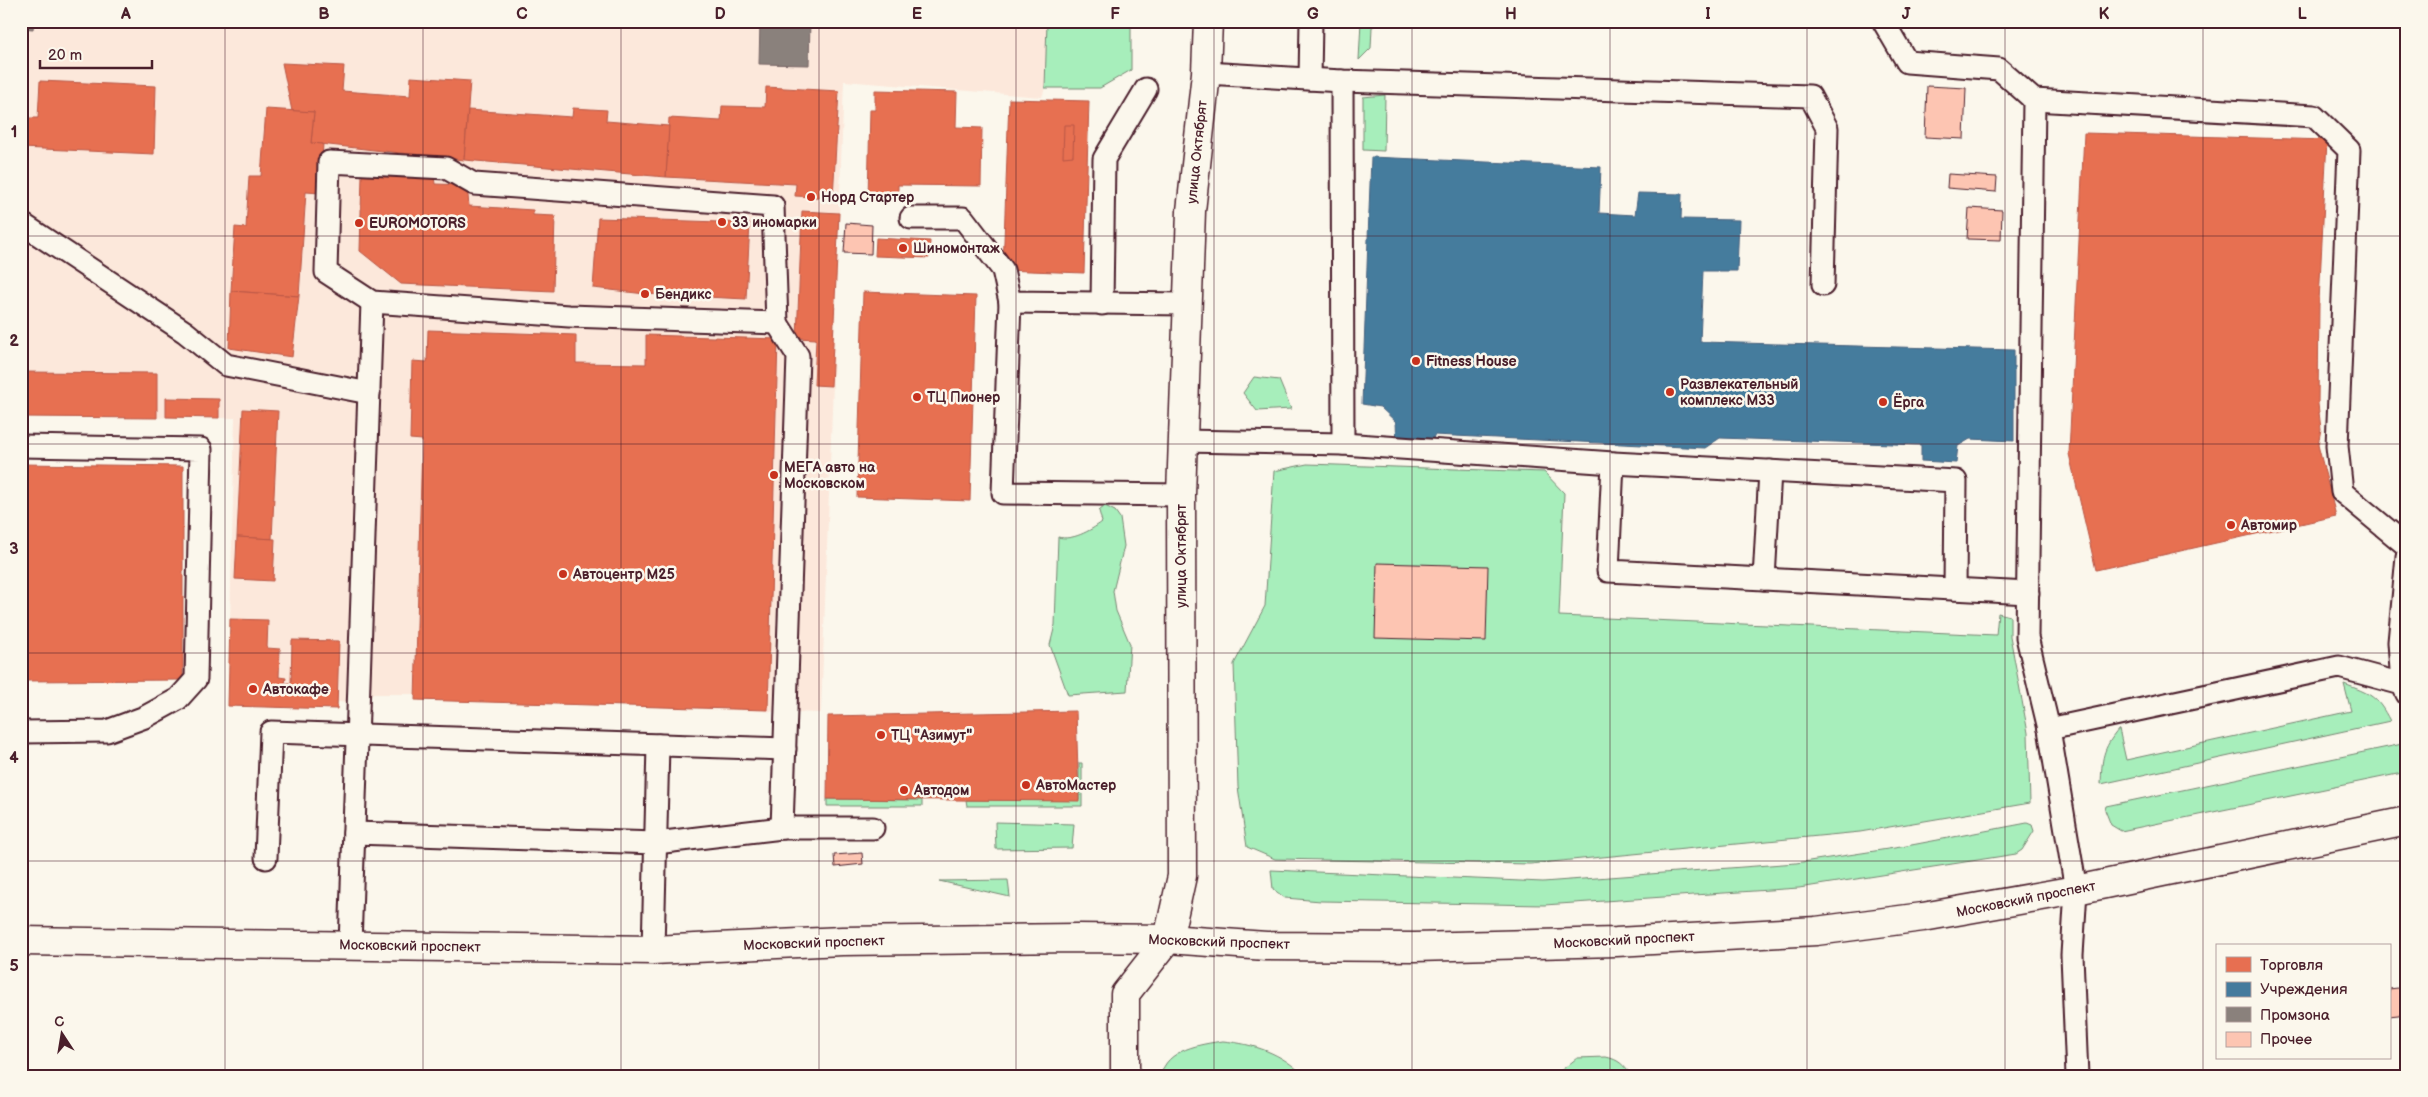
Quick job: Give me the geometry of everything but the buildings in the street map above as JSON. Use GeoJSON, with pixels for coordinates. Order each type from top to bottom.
{"type":"FeatureCollection","features":[{"type":"Feature","properties":{"kind":"main road","name":"улица Октябрят"},"geometry":{"type":"LineString","coordinates":[[1126,1076],[1125,994],[1168,940],[1182,876],[1182,442],[1191,211],[1206,73],[1208,21]]}},
{"type":"Feature","properties":{"kind":"main road","name":"Московский проспект"},"geometry":{"type":"LineString","coordinates":[[21,941],[653,950],[842,941],[1077,938],[1168,940],[1266,946],[1415,947],[1616,942],[1816,931],[1923,917],[2076,890],[2407,821]]}},
{"type":"Feature","properties":{"kind":"lane"},"geometry":{"type":"LineString","coordinates":[[1310,79],[1311,21]]}},
{"type":"Feature","properties":{"kind":"lane"},"geometry":{"type":"LineString","coordinates":[[1883,21],[1906,62],[1999,69],[2034,100],[2314,116],[2349,150],[2337,446],[2342,492],[2407,546]]}},
{"type":"Feature","properties":{"kind":"lane"},"geometry":{"type":"LineString","coordinates":[[1206,73],[1342,81],[1810,96],[1827,128],[1823,285]]}},
{"type":"Feature","properties":{"kind":"lane"},"geometry":{"type":"LineString","coordinates":[[1342,81],[1343,444]]}},
{"type":"Feature","properties":{"kind":"lane"},"geometry":{"type":"LineString","coordinates":[[1102,304],[1104,159],[1146,89]]}},
{"type":"Feature","properties":{"kind":"lane"},"geometry":{"type":"LineString","coordinates":[[2034,100],[2027,636],[2049,729],[2076,890],[2072,954],[2077,1076]]}},
{"type":"Feature","properties":{"kind":"lane"},"geometry":{"type":"LineString","coordinates":[[777,323],[570,316],[372,302],[326,272],[329,162],[446,168],[474,184],[773,206],[777,323],[798,356],[782,828]]}},
{"type":"Feature","properties":{"kind":"lane"},"geometry":{"type":"LineString","coordinates":[[911,218],[963,218],[1003,270],[1010,302],[1003,493],[1181,495]]}},
{"type":"Feature","properties":{"kind":"lane"},"geometry":{"type":"LineString","coordinates":[[21,223],[185,332],[226,365],[369,393]]}},
{"type":"Feature","properties":{"kind":"lane"},"geometry":{"type":"LineString","coordinates":[[350,945],[372,302]]}},
{"type":"Feature","properties":{"kind":"lane"},"geometry":{"type":"LineString","coordinates":[[1010,302],[1187,304]]}},
{"type":"Feature","properties":{"kind":"lane"},"geometry":{"type":"LineString","coordinates":[[1182,442],[1343,444],[1613,463],[1956,481],[1956,589]]}},
{"type":"Feature","properties":{"kind":"lane"},"geometry":{"type":"LineString","coordinates":[[21,446],[201,449],[196,680],[178,699],[145,717],[107,731],[21,732]]}},
{"type":"Feature","properties":{"kind":"lane"},"geometry":{"type":"LineString","coordinates":[[1613,463],[1608,571],[2028,593]]}},
{"type":"Feature","properties":{"kind":"lane"},"geometry":{"type":"LineString","coordinates":[[1764,579],[1770,471]]}},
{"type":"Feature","properties":{"kind":"lane"},"geometry":{"type":"LineString","coordinates":[[2049,729],[2339,667],[2404,689],[2399,642],[2407,556]]}},
{"type":"Feature","properties":{"kind":"lane"},"geometry":{"type":"LineString","coordinates":[[266,858],[271,732],[785,749]]}},
{"type":"Feature","properties":{"kind":"lane"},"geometry":{"type":"LineString","coordinates":[[653,950],[658,745]]}},
{"type":"Feature","properties":{"kind":"lane"},"geometry":{"type":"LineString","coordinates":[[354,832],[656,843],[782,828],[874,828]]}},
{"type":"Feature","properties":{"kind":"shaded area"},"geometry":{"type":"Polygon","coordinates":[[[21,21],[1047,21],[1045,88],[1042,97],[844,81],[821,713],[415,700],[415,694],[373,694],[365,703],[337,702],[337,709],[228,706],[235,418],[21,417],[21,21]]]}},
{"type":"Feature","properties":{"kind":"green space"},"geometry":{"type":"Polygon","coordinates":[[[1047,21],[1131,21],[1131,70],[1100,88],[1045,88],[1047,21]]]}},
{"type":"Feature","properties":{"kind":"green space"},"geometry":{"type":"Polygon","coordinates":[[[1361,21],[1383,21],[1372,27],[1371,48],[1359,60],[1361,21]]]}},
{"type":"Feature","properties":{"kind":"green space"},"geometry":{"type":"Polygon","coordinates":[[[1385,95],[1384,151],[1363,150],[1363,97],[1385,95]]]}},
{"type":"Feature","properties":{"kind":"green space"},"geometry":{"type":"Polygon","coordinates":[[[1254,377],[1279,380],[1291,409],[1257,411],[1243,393],[1254,377]]]}},
{"type":"Feature","properties":{"kind":"green space"},"geometry":{"type":"Polygon","coordinates":[[[1307,464],[1544,472],[1564,493],[1559,616],[1996,635],[1998,613],[2010,616],[2010,636],[2028,733],[2030,803],[1860,832],[1530,864],[1275,859],[1247,847],[1238,787],[1234,664],[1265,606],[1274,471],[1307,464]]]}},
{"type":"Feature","properties":{"kind":"green space"},"geometry":{"type":"Polygon","coordinates":[[[1105,506],[1115,511],[1120,518],[1124,546],[1113,591],[1116,611],[1130,644],[1127,691],[1068,695],[1050,645],[1055,625],[1058,537],[1069,538],[1075,536],[1086,532],[1102,522],[1099,511],[1105,506]]]}},
{"type":"Feature","properties":{"kind":"green space"},"geometry":{"type":"Polygon","coordinates":[[[2344,684],[2361,690],[2377,701],[2390,721],[2101,784],[2104,755],[2109,743],[2119,729],[2126,760],[2351,711],[2344,684]]]}},
{"type":"Feature","properties":{"kind":"green space"},"geometry":{"type":"Polygon","coordinates":[[[2407,743],[2407,772],[2121,831],[2111,825],[2105,810],[2106,806],[2407,743]]]}},
{"type":"Feature","properties":{"kind":"green space"},"geometry":{"type":"Polygon","coordinates":[[[1079,763],[1082,763],[1082,806],[967,806],[966,800],[1079,800],[1079,763]]]}},
{"type":"Feature","properties":{"kind":"green space"},"geometry":{"type":"Polygon","coordinates":[[[827,799],[922,800],[922,806],[827,806],[827,799]]]}},
{"type":"Feature","properties":{"kind":"green space"},"geometry":{"type":"Polygon","coordinates":[[[995,822],[1074,824],[1072,848],[996,849],[995,822]]]}},
{"type":"Feature","properties":{"kind":"green space"},"geometry":{"type":"Polygon","coordinates":[[[2027,823],[2032,825],[2034,831],[2022,850],[2016,854],[1799,888],[1544,905],[1321,901],[1285,898],[1273,889],[1271,870],[1543,882],[1796,863],[1901,847],[2027,823]]]}},
{"type":"Feature","properties":{"kind":"green space"},"geometry":{"type":"Polygon","coordinates":[[[1008,880],[1010,897],[939,881],[1008,880]]]}},
{"type":"Feature","properties":{"kind":"green space"},"geometry":{"type":"Polygon","coordinates":[[[1223,1041],[1246,1044],[1267,1051],[1286,1061],[1304,1076],[1161,1076],[1169,1060],[1177,1054],[1195,1046],[1223,1041]]]}},
{"type":"Feature","properties":{"kind":"green space"},"geometry":{"type":"Polygon","coordinates":[[[1606,1057],[1621,1064],[1632,1076],[1554,1076],[1577,1058],[1606,1057]]]}},
{"type":"Feature","properties":{"kind":"place","name":"Норд Стартер"},"geometry":{"type":"Point","coordinates":[811,197]}},
{"type":"Feature","properties":{"kind":"place","name":"33 иномарки"},"geometry":{"type":"Point","coordinates":[722,222]}},
{"type":"Feature","properties":{"kind":"place","name":"EUROMOTORS"},"geometry":{"type":"Point","coordinates":[359,223]}},
{"type":"Feature","properties":{"kind":"place","name":"Шиномонтаж"},"geometry":{"type":"Point","coordinates":[903,248]}},
{"type":"Feature","properties":{"kind":"place","name":"Бендикс"},"geometry":{"type":"Point","coordinates":[645,294]}},
{"type":"Feature","properties":{"kind":"place","name":"Fitness House"},"geometry":{"type":"Point","coordinates":[1416,361]}},
{"type":"Feature","properties":{"kind":"place","name":"Развлекательный комплекс М33"},"geometry":{"type":"Point","coordinates":[1670,392]}},
{"type":"Feature","properties":{"kind":"place","name":"ТЦ Пионер"},"geometry":{"type":"Point","coordinates":[917,397]}},
{"type":"Feature","properties":{"kind":"place","name":"Ёрга"},"geometry":{"type":"Point","coordinates":[1883,402]}},
{"type":"Feature","properties":{"kind":"place","name":"МЕГА авто на Московском"},"geometry":{"type":"Point","coordinates":[774,475]}},
{"type":"Feature","properties":{"kind":"place","name":"Автомир"},"geometry":{"type":"Point","coordinates":[2231,525]}},
{"type":"Feature","properties":{"kind":"place","name":"Автоцентр М25"},"geometry":{"type":"Point","coordinates":[563,574]}},
{"type":"Feature","properties":{"kind":"place","name":"Автокафе"},"geometry":{"type":"Point","coordinates":[253,689]}},
{"type":"Feature","properties":{"kind":"place","name":"ТЦ \"Азимут\""},"geometry":{"type":"Point","coordinates":[881,735]}},
{"type":"Feature","properties":{"kind":"place","name":"АвтоМастер"},"geometry":{"type":"Point","coordinates":[1026,785]}},
{"type":"Feature","properties":{"kind":"place","name":"Автодом"},"geometry":{"type":"Point","coordinates":[904,790]}}]}
